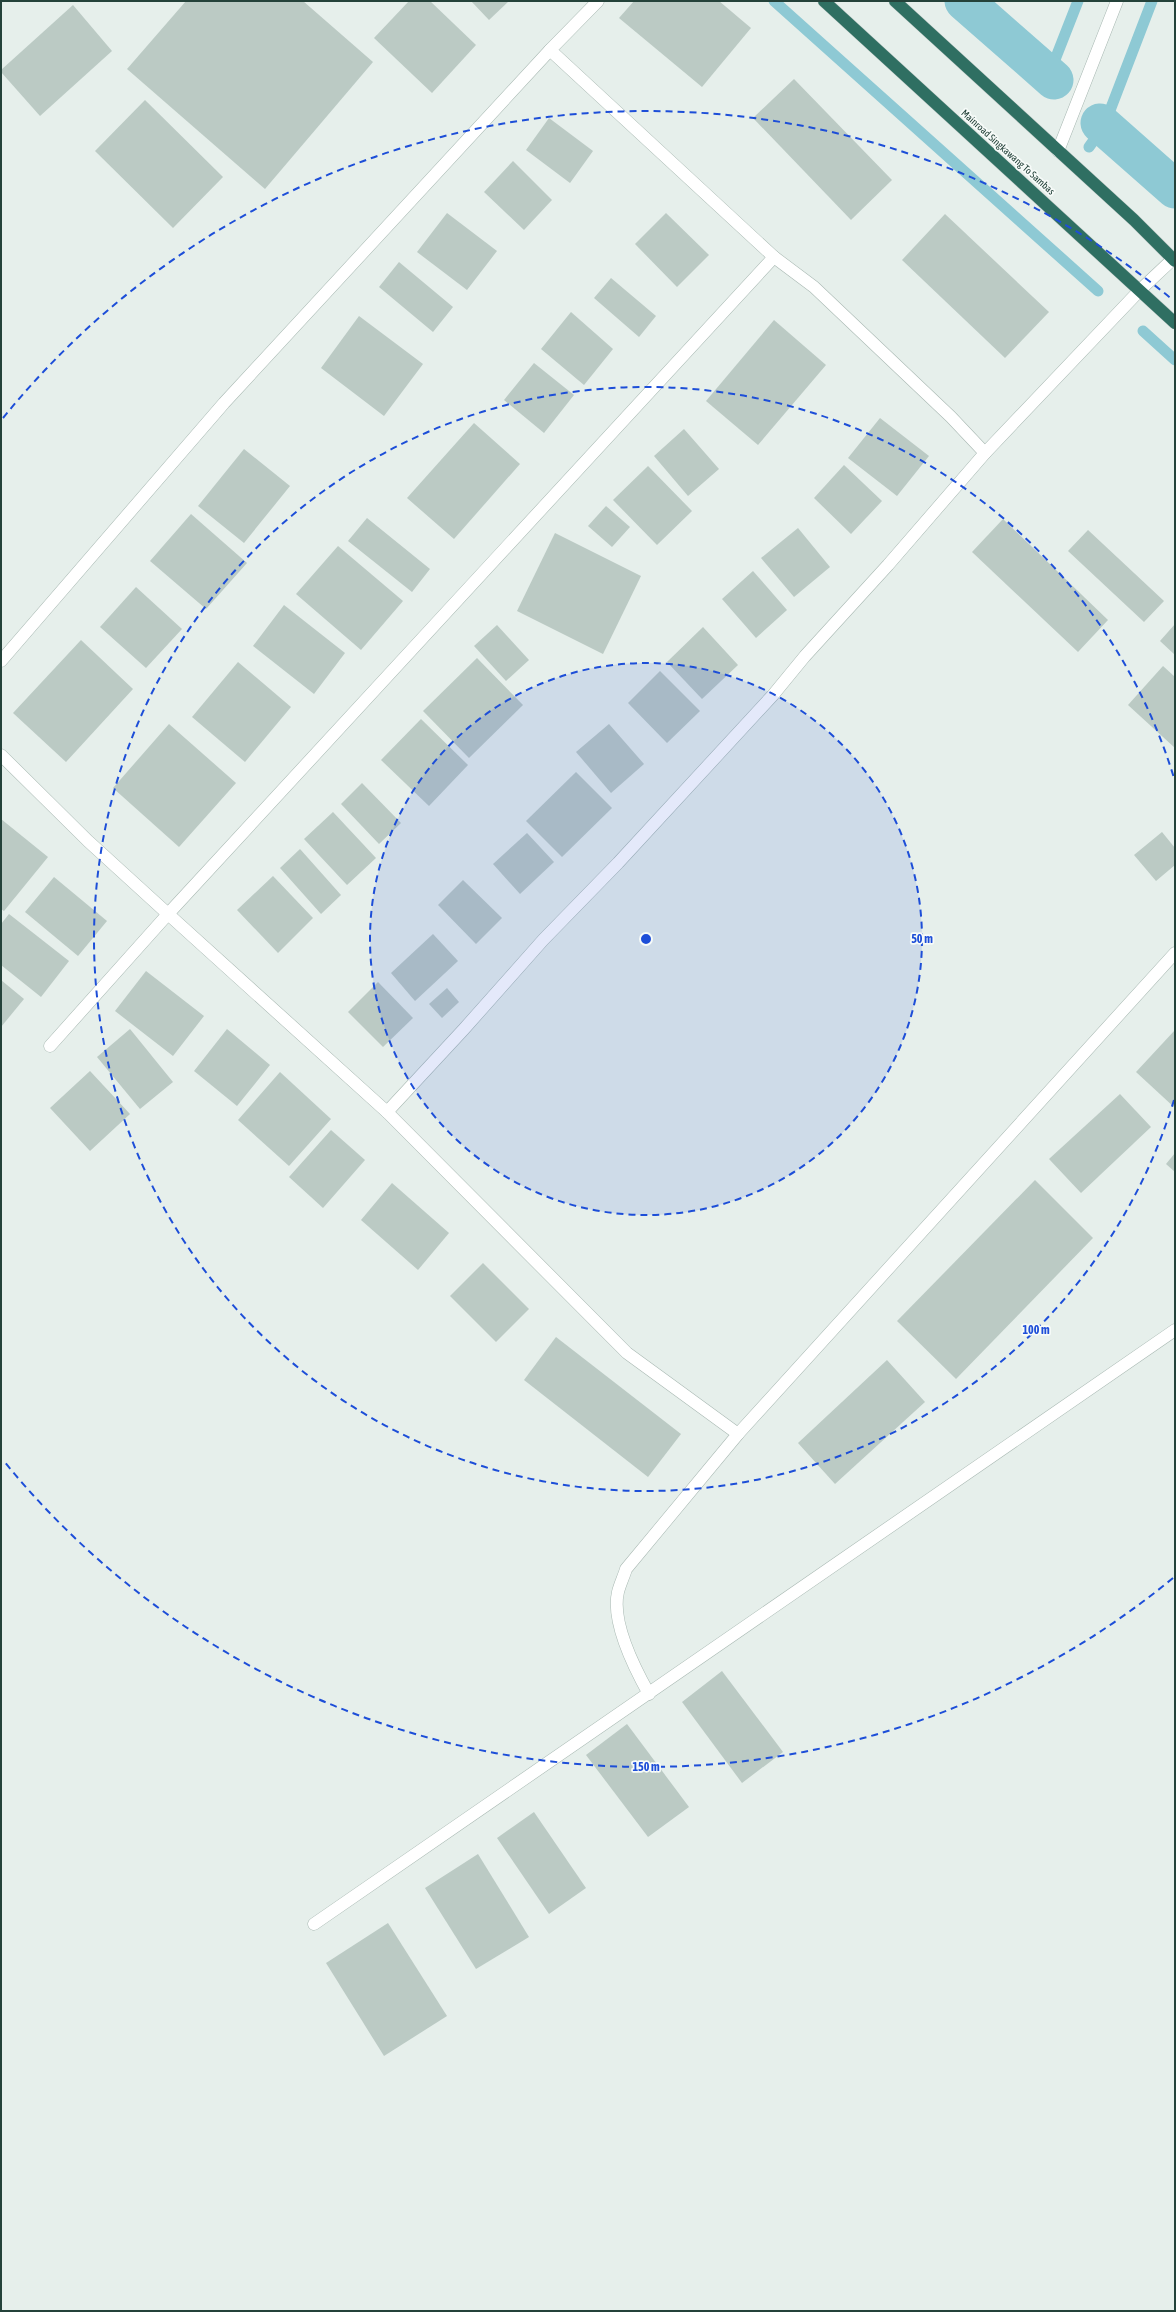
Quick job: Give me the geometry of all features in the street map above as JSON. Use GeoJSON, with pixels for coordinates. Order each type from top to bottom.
{"type":"FeatureCollection","features":[{"type":"Feature","properties":{"kind":"highway","name":"Mainroad Singkawang To Sambas"},"geometry":{"type":"LineString","coordinates":[[824,1],[1175,322]]}},
{"type":"Feature","properties":{"kind":"highway"},"geometry":{"type":"LineString","coordinates":[[895,1],[1174,260]]}},
{"type":"Feature","properties":{"kind":"street"},"geometry":{"type":"LineString","coordinates":[[1,661],[244,379],[550,50],[598,1]]}},
{"type":"Feature","properties":{"kind":"street"},"geometry":{"type":"LineString","coordinates":[[1058,151],[1117,1]]}},
{"type":"Feature","properties":{"kind":"street"},"geometry":{"type":"LineString","coordinates":[[550,50],[774,257],[814,287],[951,417],[985,453]]}},
{"type":"Feature","properties":{"kind":"street"},"geometry":{"type":"LineString","coordinates":[[50,1046],[168,914],[774,257]]}},
{"type":"Feature","properties":{"kind":"street"},"geometry":{"type":"LineString","coordinates":[[387,1112],[464,1029],[543,940],[618,863],[773,695],[804,656],[888,565],[985,453],[1140,290],[1174,260]]}},
{"type":"Feature","properties":{"kind":"street"},"geometry":{"type":"LineString","coordinates":[[1,755],[88,841],[387,1112],[626,1353],[738,1434]]}},
{"type":"Feature","properties":{"kind":"street"},"geometry":{"type":"LineString","coordinates":[[649,1694],[631,1662],[618,1614],[618,1593],[626,1569],[738,1434],[1175,953]]}},
{"type":"Feature","properties":{"kind":"street"},"geometry":{"type":"LineString","coordinates":[[314,1924],[1175,1330]]}},
{"type":"Feature","properties":{"kind":"building"},"geometry":{"type":"Polygon","coordinates":[[[186,1],[303,1],[373,62],[265,189],[127,69],[186,1]]]}},
{"type":"Feature","properties":{"kind":"building"},"geometry":{"type":"Polygon","coordinates":[[[409,1],[430,1],[476,45],[432,93],[374,38],[409,1]]]}},
{"type":"Feature","properties":{"kind":"building"},"geometry":{"type":"Polygon","coordinates":[[[471,1],[509,1],[489,20],[471,1]]]}},
{"type":"Feature","properties":{"kind":"building"},"geometry":{"type":"Polygon","coordinates":[[[634,1],[719,1],[751,28],[702,87],[619,18],[634,1]]]}},
{"type":"Feature","properties":{"kind":"building"},"geometry":{"type":"Polygon","coordinates":[[[73,5],[112,51],[40,116],[1,72],[1,70],[73,5]]]}},
{"type":"Feature","properties":{"kind":"building"},"geometry":{"type":"Polygon","coordinates":[[[794,79],[892,180],[851,220],[753,118],[794,79]]]}},
{"type":"Feature","properties":{"kind":"building"},"geometry":{"type":"Polygon","coordinates":[[[145,100],[223,177],[173,228],[95,151],[145,100]]]}},
{"type":"Feature","properties":{"kind":"building"},"geometry":{"type":"Polygon","coordinates":[[[549,118],[593,151],[570,183],[526,150],[549,118]]]}},
{"type":"Feature","properties":{"kind":"building"},"geometry":{"type":"Polygon","coordinates":[[[513,161],[552,200],[524,230],[484,192],[513,161]]]}},
{"type":"Feature","properties":{"kind":"building"},"geometry":{"type":"Polygon","coordinates":[[[447,213],[497,251],[467,290],[417,252],[447,213]]]}},
{"type":"Feature","properties":{"kind":"building"},"geometry":{"type":"Polygon","coordinates":[[[666,213],[709,255],[677,287],[635,244],[666,213]]]}},
{"type":"Feature","properties":{"kind":"building"},"geometry":{"type":"Polygon","coordinates":[[[945,214],[1049,312],[1005,358],[902,260],[945,214]]]}},
{"type":"Feature","properties":{"kind":"building"},"geometry":{"type":"Polygon","coordinates":[[[399,262],[453,307],[433,332],[379,287],[399,262]]]}},
{"type":"Feature","properties":{"kind":"building"},"geometry":{"type":"Polygon","coordinates":[[[611,278],[656,316],[639,337],[594,298],[611,278]]]}},
{"type":"Feature","properties":{"kind":"building"},"geometry":{"type":"Polygon","coordinates":[[[571,312],[613,349],[584,385],[541,349],[571,312]]]}},
{"type":"Feature","properties":{"kind":"building"},"geometry":{"type":"Polygon","coordinates":[[[359,316],[423,364],[384,416],[321,368],[359,316]]]}},
{"type":"Feature","properties":{"kind":"building"},"geometry":{"type":"Polygon","coordinates":[[[774,320],[826,365],[758,445],[706,401],[774,320]]]}},
{"type":"Feature","properties":{"kind":"building"},"geometry":{"type":"Polygon","coordinates":[[[534,363],[574,395],[544,433],[504,400],[534,363]]]}},
{"type":"Feature","properties":{"kind":"building"},"geometry":{"type":"Polygon","coordinates":[[[880,418],[929,456],[897,496],[848,458],[880,418]]]}},
{"type":"Feature","properties":{"kind":"building"},"geometry":{"type":"Polygon","coordinates":[[[474,423],[520,464],[454,539],[407,498],[474,423]]]}},
{"type":"Feature","properties":{"kind":"building"},"geometry":{"type":"Polygon","coordinates":[[[684,429],[719,469],[688,496],[654,456],[684,429]]]}},
{"type":"Feature","properties":{"kind":"building"},"geometry":{"type":"Polygon","coordinates":[[[244,449],[290,486],[244,543],[198,506],[244,449]]]}},
{"type":"Feature","properties":{"kind":"building"},"geometry":{"type":"Polygon","coordinates":[[[844,465],[882,501],[851,534],[814,498],[844,465]]]}},
{"type":"Feature","properties":{"kind":"building"},"geometry":{"type":"Polygon","coordinates":[[[648,466],[692,511],[657,545],[613,500],[648,466]]]}},
{"type":"Feature","properties":{"kind":"building"},"geometry":{"type":"Polygon","coordinates":[[[606,506],[630,527],[612,547],[588,526],[606,506]]]}},
{"type":"Feature","properties":{"kind":"building"},"geometry":{"type":"Polygon","coordinates":[[[191,514],[247,563],[206,609],[150,561],[191,514]]]}},
{"type":"Feature","properties":{"kind":"building"},"geometry":{"type":"Polygon","coordinates":[[[367,518],[430,569],[412,592],[348,541],[367,518]]]}},
{"type":"Feature","properties":{"kind":"building"},"geometry":{"type":"Polygon","coordinates":[[[1003,519],[1108,620],[1078,652],[972,552],[1003,519]]]}},
{"type":"Feature","properties":{"kind":"building"},"geometry":{"type":"Polygon","coordinates":[[[798,528],[830,567],[794,597],[761,558],[798,528]]]}},
{"type":"Feature","properties":{"kind":"building"},"geometry":{"type":"Polygon","coordinates":[[[1088,530],[1164,601],[1144,622],[1068,551],[1088,530]]]}},
{"type":"Feature","properties":{"kind":"building"},"geometry":{"type":"Polygon","coordinates":[[[555,533],[641,576],[603,654],[517,611],[555,533]]]}},
{"type":"Feature","properties":{"kind":"building"},"geometry":{"type":"Polygon","coordinates":[[[338,546],[403,601],[361,650],[296,594],[338,546]]]}},
{"type":"Feature","properties":{"kind":"building"},"geometry":{"type":"Polygon","coordinates":[[[753,571],[787,610],[756,638],[722,599],[753,571]]]}},
{"type":"Feature","properties":{"kind":"building"},"geometry":{"type":"Polygon","coordinates":[[[136,587],[182,629],[146,668],[100,627],[136,587]]]}},
{"type":"Feature","properties":{"kind":"building"},"geometry":{"type":"Polygon","coordinates":[[[284,605],[345,653],[314,694],[253,646],[284,605]]]}},
{"type":"Feature","properties":{"kind":"building"},"geometry":{"type":"Polygon","coordinates":[[[1175,624],[1175,655],[1160,641],[1175,624]]]}},
{"type":"Feature","properties":{"kind":"building"},"geometry":{"type":"Polygon","coordinates":[[[497,625],[529,660],[506,681],[474,646],[497,625]]]}},
{"type":"Feature","properties":{"kind":"building"},"geometry":{"type":"Polygon","coordinates":[[[703,627],[738,665],[702,699],[667,662],[703,627]]]}},
{"type":"Feature","properties":{"kind":"building"},"geometry":{"type":"Polygon","coordinates":[[[81,640],[133,689],[66,762],[13,713],[81,640]]]}},
{"type":"Feature","properties":{"kind":"building"},"geometry":{"type":"Polygon","coordinates":[[[477,658],[523,705],[469,758],[423,711],[477,658]]]}},
{"type":"Feature","properties":{"kind":"building"},"geometry":{"type":"Polygon","coordinates":[[[238,662],[291,707],[245,762],[192,717],[238,662]]]}},
{"type":"Feature","properties":{"kind":"building"},"geometry":{"type":"Polygon","coordinates":[[[1163,666],[1175,677],[1175,748],[1128,705],[1163,666]]]}},
{"type":"Feature","properties":{"kind":"building"},"geometry":{"type":"Polygon","coordinates":[[[660,671],[700,711],[667,743],[628,703],[660,671]]]}},
{"type":"Feature","properties":{"kind":"building"},"geometry":{"type":"Polygon","coordinates":[[[421,719],[468,765],[429,806],[381,760],[421,719]]]}},
{"type":"Feature","properties":{"kind":"building"},"geometry":{"type":"Polygon","coordinates":[[[169,724],[236,783],[179,847],[113,788],[169,724]]]}},
{"type":"Feature","properties":{"kind":"building"},"geometry":{"type":"Polygon","coordinates":[[[609,724],[644,764],[611,793],[576,752],[609,724]]]}},
{"type":"Feature","properties":{"kind":"building"},"geometry":{"type":"Polygon","coordinates":[[[576,772],[612,808],[562,857],[526,821],[576,772]]]}},
{"type":"Feature","properties":{"kind":"building"},"geometry":{"type":"Polygon","coordinates":[[[362,783],[401,823],[379,844],[341,804],[362,783]]]}},
{"type":"Feature","properties":{"kind":"building"},"geometry":{"type":"Polygon","coordinates":[[[333,812],[376,858],[347,885],[304,839],[333,812]]]}},
{"type":"Feature","properties":{"kind":"building"},"geometry":{"type":"Polygon","coordinates":[[[1,819],[48,857],[4,911],[1,909],[1,819]]]}},
{"type":"Feature","properties":{"kind":"building"},"geometry":{"type":"Polygon","coordinates":[[[1162,832],[1175,848],[1175,865],[1156,881],[1134,855],[1162,832]]]}},
{"type":"Feature","properties":{"kind":"building"},"geometry":{"type":"Polygon","coordinates":[[[527,833],[554,862],[520,894],[493,864],[527,833]]]}},
{"type":"Feature","properties":{"kind":"building"},"geometry":{"type":"Polygon","coordinates":[[[300,849],[341,895],[321,914],[280,868],[300,849]]]}},
{"type":"Feature","properties":{"kind":"building"},"geometry":{"type":"Polygon","coordinates":[[[273,876],[313,918],[278,953],[237,910],[273,876]]]}},
{"type":"Feature","properties":{"kind":"building"},"geometry":{"type":"Polygon","coordinates":[[[54,877],[107,921],[78,956],[25,912],[54,877]]]}},
{"type":"Feature","properties":{"kind":"building"},"geometry":{"type":"Polygon","coordinates":[[[463,880],[502,918],[476,944],[438,905],[463,880]]]}},
{"type":"Feature","properties":{"kind":"building"},"geometry":{"type":"Polygon","coordinates":[[[9,914],[69,961],[41,997],[1,965],[1,924],[9,914]]]}},
{"type":"Feature","properties":{"kind":"building"},"geometry":{"type":"Polygon","coordinates":[[[433,934],[458,961],[415,1001],[391,973],[433,934]]]}},
{"type":"Feature","properties":{"kind":"building"},"geometry":{"type":"Polygon","coordinates":[[[146,971],[204,1016],[173,1056],[115,1011],[146,971]]]}},
{"type":"Feature","properties":{"kind":"building"},"geometry":{"type":"Polygon","coordinates":[[[1,980],[24,999],[1,1027],[1,980]]]}},
{"type":"Feature","properties":{"kind":"building"},"geometry":{"type":"Polygon","coordinates":[[[378,982],[413,1018],[383,1047],[348,1012],[378,982]]]}},
{"type":"Feature","properties":{"kind":"building"},"geometry":{"type":"Polygon","coordinates":[[[447,988],[459,1002],[442,1018],[429,1004],[447,988]]]}},
{"type":"Feature","properties":{"kind":"building"},"geometry":{"type":"Polygon","coordinates":[[[130,1029],[173,1082],[140,1109],[97,1057],[130,1029]]]}},
{"type":"Feature","properties":{"kind":"building"},"geometry":{"type":"Polygon","coordinates":[[[227,1029],[270,1065],[237,1106],[194,1071],[227,1029]]]}},
{"type":"Feature","properties":{"kind":"building"},"geometry":{"type":"Polygon","coordinates":[[[1175,1030],[1175,1108],[1136,1072],[1175,1030]]]}},
{"type":"Feature","properties":{"kind":"building"},"geometry":{"type":"Polygon","coordinates":[[[90,1071],[130,1114],[90,1151],[50,1108],[90,1071]]]}},
{"type":"Feature","properties":{"kind":"building"},"geometry":{"type":"Polygon","coordinates":[[[280,1072],[331,1119],[289,1166],[238,1120],[280,1072]]]}},
{"type":"Feature","properties":{"kind":"building"},"geometry":{"type":"Polygon","coordinates":[[[1120,1094],[1151,1127],[1081,1193],[1049,1159],[1120,1094]]]}},
{"type":"Feature","properties":{"kind":"building"},"geometry":{"type":"Polygon","coordinates":[[[331,1130],[365,1160],[323,1208],[289,1177],[331,1130]]]}},
{"type":"Feature","properties":{"kind":"building"},"geometry":{"type":"Polygon","coordinates":[[[1175,1153],[1175,1172],[1166,1164],[1175,1153]]]}},
{"type":"Feature","properties":{"kind":"building"},"geometry":{"type":"Polygon","coordinates":[[[1035,1180],[1093,1238],[956,1379],[897,1321],[1035,1180]]]}},
{"type":"Feature","properties":{"kind":"building"},"geometry":{"type":"Polygon","coordinates":[[[392,1183],[449,1233],[418,1270],[361,1220],[392,1183]]]}},
{"type":"Feature","properties":{"kind":"building"},"geometry":{"type":"Polygon","coordinates":[[[483,1263],[529,1309],[496,1342],[450,1296],[483,1263]]]}},
{"type":"Feature","properties":{"kind":"building"},"geometry":{"type":"Polygon","coordinates":[[[556,1337],[681,1434],[648,1477],[524,1380],[556,1337]]]}},
{"type":"Feature","properties":{"kind":"building"},"geometry":{"type":"Polygon","coordinates":[[[887,1360],[925,1402],[835,1484],[798,1443],[887,1360]]]}},
{"type":"Feature","properties":{"kind":"building"},"geometry":{"type":"Polygon","coordinates":[[[722,1671],[783,1752],[742,1783],[682,1702],[722,1671]]]}},
{"type":"Feature","properties":{"kind":"building"},"geometry":{"type":"Polygon","coordinates":[[[627,1724],[689,1807],[648,1837],[586,1755],[627,1724]]]}},
{"type":"Feature","properties":{"kind":"building"},"geometry":{"type":"Polygon","coordinates":[[[534,1812],[586,1888],[549,1914],[497,1838],[534,1812]]]}},
{"type":"Feature","properties":{"kind":"building"},"geometry":{"type":"Polygon","coordinates":[[[478,1854],[529,1937],[476,1969],[425,1888],[478,1854]]]}},
{"type":"Feature","properties":{"kind":"building"},"geometry":{"type":"Polygon","coordinates":[[[388,1923],[447,2016],[384,2056],[326,1963],[388,1923]]]}},
{"type":"Feature","properties":{"kind":"waterway"},"geometry":{"type":"LineString","coordinates":[[774,1],[1098,291]]}},
{"type":"Feature","properties":{"kind":"waterway"},"geometry":{"type":"LineString","coordinates":[[964,1],[1054,80]]}},
{"type":"Feature","properties":{"kind":"waterway"},"geometry":{"type":"LineString","coordinates":[[1049,75],[1078,1]]}},
{"type":"Feature","properties":{"kind":"waterway"},"geometry":{"type":"LineString","coordinates":[[1089,147],[1104,126],[1152,1]]}},
{"type":"Feature","properties":{"kind":"waterway"},"geometry":{"type":"LineString","coordinates":[[1100,123],[1175,189]]}},
{"type":"Feature","properties":{"kind":"waterway"},"geometry":{"type":"LineString","coordinates":[[1143,331],[1175,360]]}}]}
